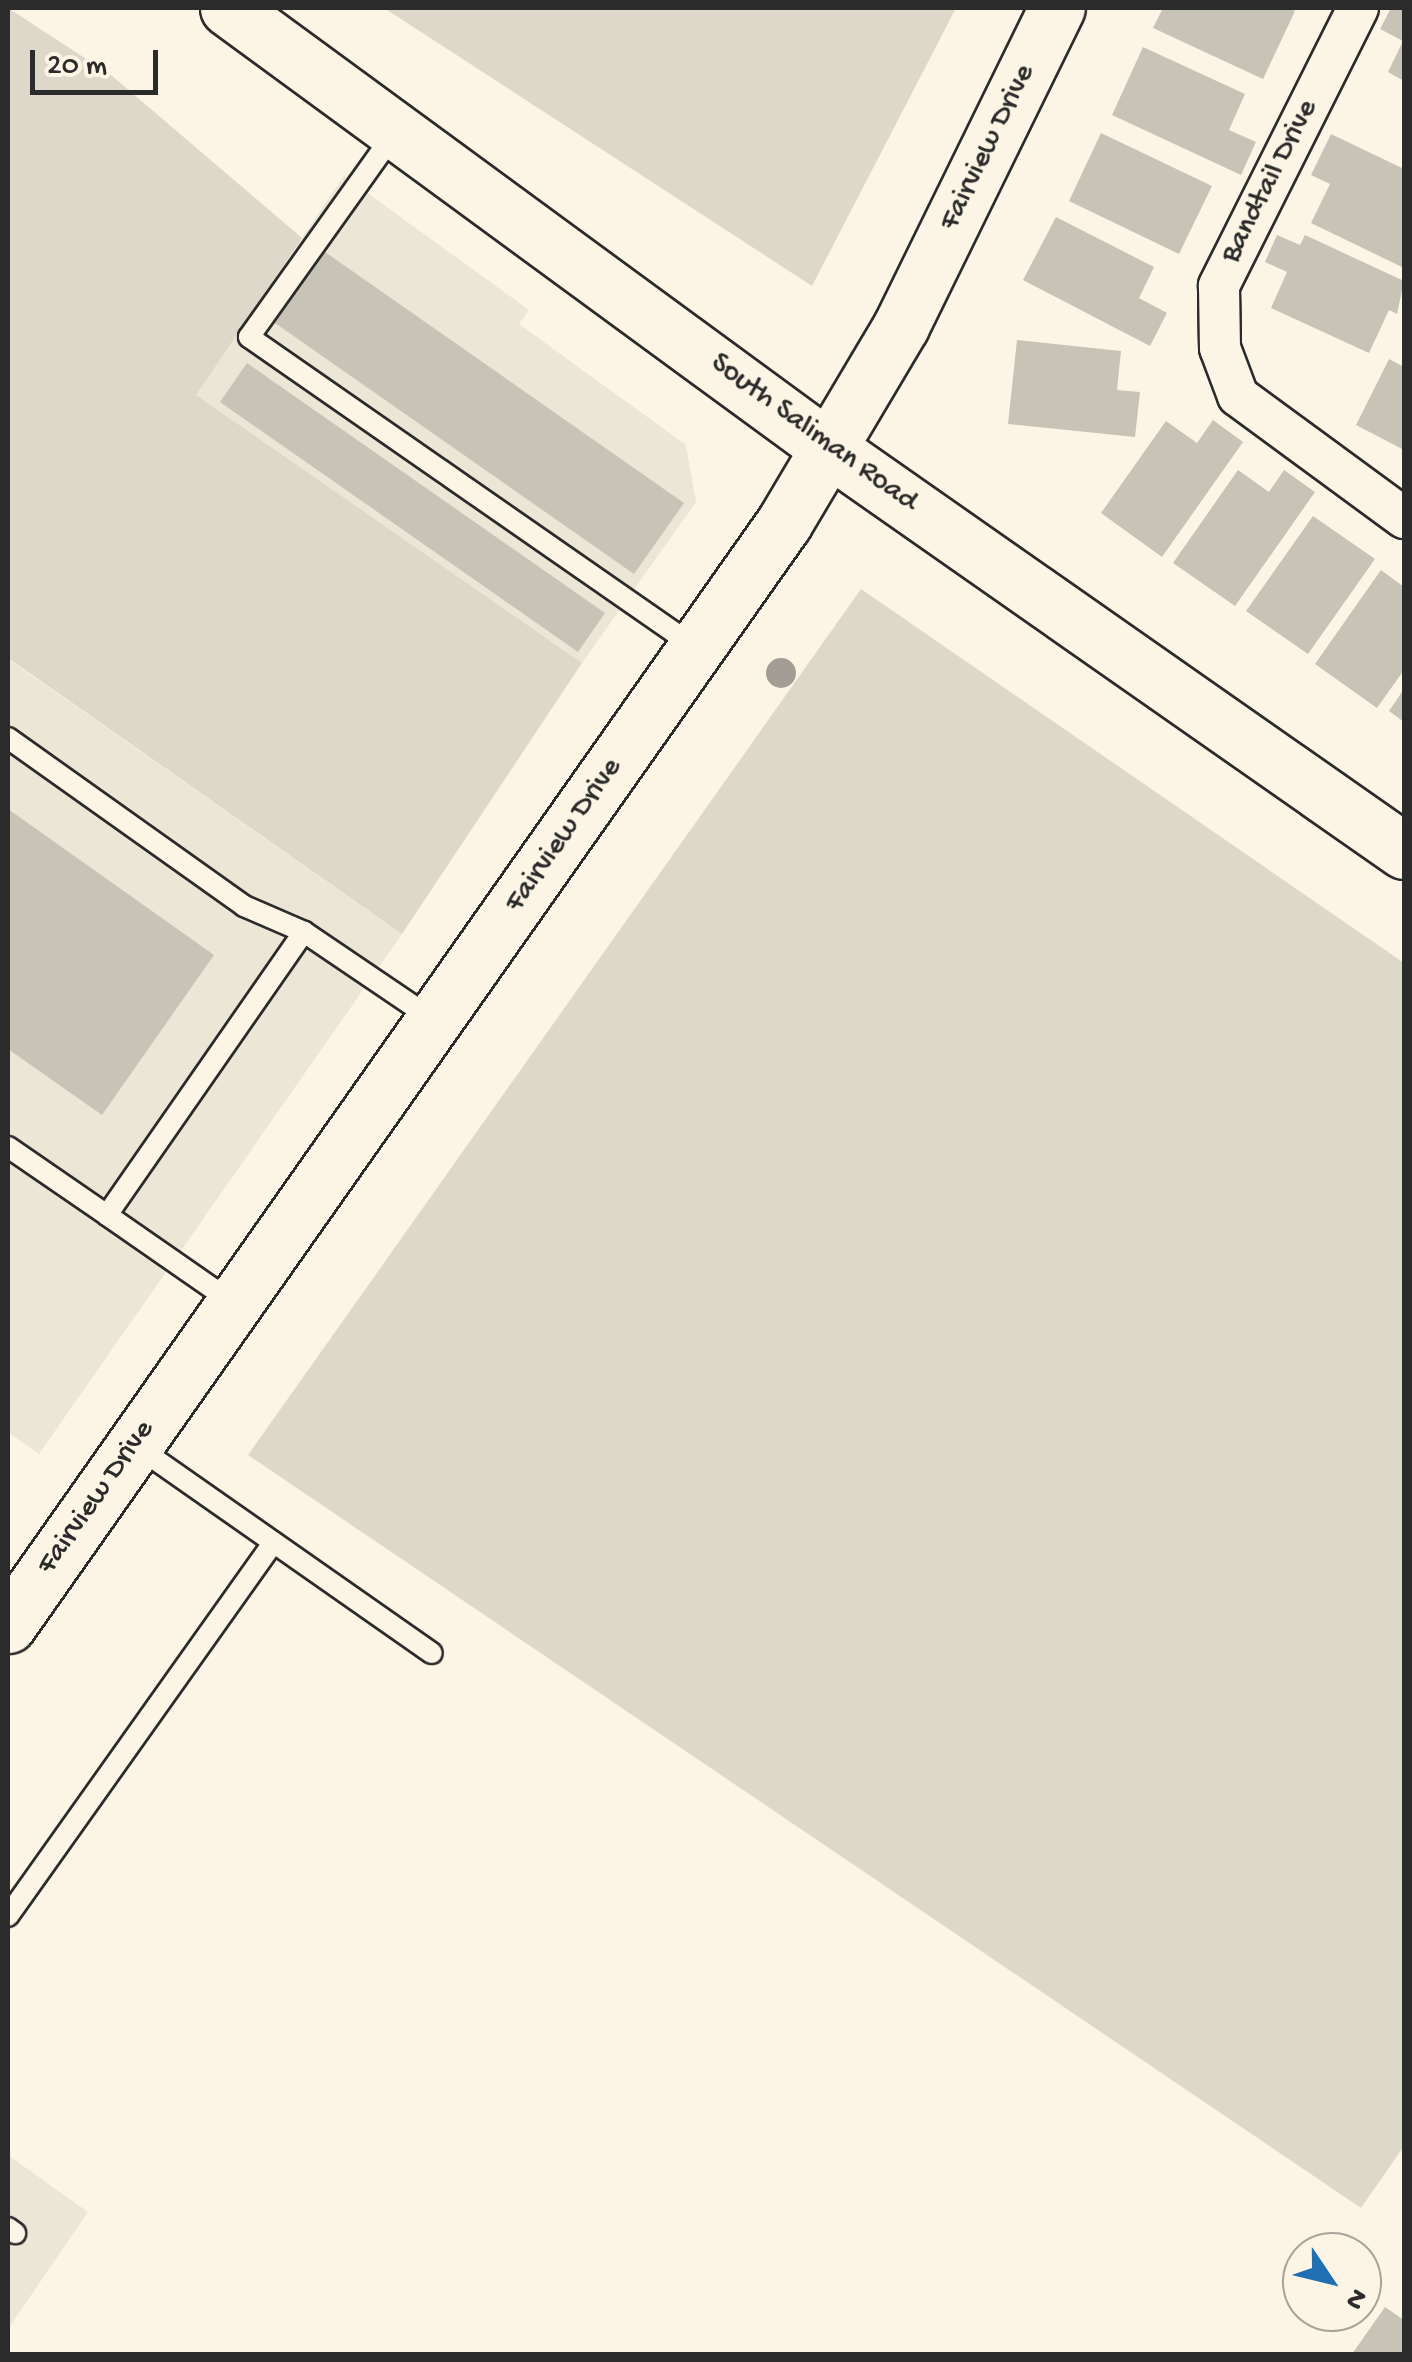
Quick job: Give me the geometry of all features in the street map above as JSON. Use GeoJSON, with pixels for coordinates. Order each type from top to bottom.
{"type":"FeatureCollection","features":[{"type":"Feature","properties":{"kind":"main road","name":"South Saliman Road"},"geometry":{"type":"LineString","coordinates":[[228,8],[831,450],[1404,851]]}},
{"type":"Feature","properties":{"kind":"main road","name":"Fairview Drive"},"geometry":{"type":"LineString","coordinates":[[8,1625],[436,1021],[831,450],[901,326],[1057,8]]}},
{"type":"Feature","properties":{"kind":"street","name":"Bandtail Drive"},"geometry":{"type":"LineString","coordinates":[[1358,8],[1219,286],[1220,348],[1238,396],[1404,518]]}},
{"type":"Feature","properties":{"kind":"lane"},"geometry":{"type":"LineString","coordinates":[[396,130],[249,337],[696,648]]}},
{"type":"Feature","properties":{"kind":"lane"},"geometry":{"type":"LineString","coordinates":[[8,738],[244,906],[304,932],[436,1021]]}},
{"type":"Feature","properties":{"kind":"lane"},"geometry":{"type":"LineString","coordinates":[[107,1215],[304,932]]}},
{"type":"Feature","properties":{"kind":"lane"},"geometry":{"type":"LineString","coordinates":[[8,1147],[235,1304]]}},
{"type":"Feature","properties":{"kind":"lane"},"geometry":{"type":"LineString","coordinates":[[134,1445],[432,1653]]}},
{"type":"Feature","properties":{"kind":"lane"},"geometry":{"type":"LineString","coordinates":[[8,1916],[272,1543]]}},
{"type":"Feature","properties":{"kind":"shaded area"},"geometry":{"type":"Polygon","coordinates":[[[8,8],[111,75],[302,238],[196,395],[582,663],[402,934],[8,658],[8,8]]]}},
{"type":"Feature","properties":{"kind":"shaded area"},"geometry":{"type":"Polygon","coordinates":[[[384,8],[956,8],[812,286],[384,8]]]}},
{"type":"Feature","properties":{"kind":"shaded area"},"geometry":{"type":"Polygon","coordinates":[[[344,176],[529,310],[519,324],[686,445],[696,502],[582,663],[195,395],[344,176]]]}},
{"type":"Feature","properties":{"kind":"shaded area"},"geometry":{"type":"Polygon","coordinates":[[[861,589],[1404,963],[1404,2146],[1361,2208],[248,1455],[861,589]]]}},
{"type":"Feature","properties":{"kind":"shaded area"},"geometry":{"type":"Polygon","coordinates":[[[8,659],[402,934],[39,1454],[8,1432],[8,659]]]}},
{"type":"Feature","properties":{"kind":"shaded area"},"geometry":{"type":"Polygon","coordinates":[[[8,2155],[88,2212],[8,2329],[8,2155]]]}},
{"type":"Feature","properties":{"kind":"building"},"geometry":{"type":"Polygon","coordinates":[[[1163,8],[1295,11],[1263,79],[1153,28],[1163,8]]]}},
{"type":"Feature","properties":{"kind":"building"},"geometry":{"type":"Polygon","coordinates":[[[1391,8],[1404,8],[1404,81],[1388,72],[1403,41],[1380,29],[1391,8]]]}},
{"type":"Feature","properties":{"kind":"building"},"geometry":{"type":"Polygon","coordinates":[[[1143,47],[1245,94],[1229,130],[1256,142],[1241,175],[1112,115],[1143,47]]]}},
{"type":"Feature","properties":{"kind":"building"},"geometry":{"type":"Polygon","coordinates":[[[1101,133],[1212,186],[1179,254],[1069,201],[1101,133]]]}},
{"type":"Feature","properties":{"kind":"building"},"geometry":{"type":"Polygon","coordinates":[[[1331,134],[1404,169],[1404,268],[1311,223],[1330,184],[1311,175],[1331,134]]]}},
{"type":"Feature","properties":{"kind":"building"},"geometry":{"type":"Polygon","coordinates":[[[1056,217],[1154,267],[1139,298],[1167,313],[1150,346],[1023,280],[1056,217]]]}},
{"type":"Feature","properties":{"kind":"building"},"geometry":{"type":"Polygon","coordinates":[[[1277,235],[1300,245],[1305,235],[1404,281],[1397,314],[1389,310],[1369,353],[1271,308],[1287,272],[1265,262],[1277,235]]]}},
{"type":"Feature","properties":{"kind":"building"},"geometry":{"type":"Polygon","coordinates":[[[325,252],[684,503],[634,574],[275,323],[325,252]]]}},
{"type":"Feature","properties":{"kind":"building"},"geometry":{"type":"Polygon","coordinates":[[[1017,340],[1121,351],[1117,390],[1140,392],[1135,437],[1008,424],[1017,340]]]}},
{"type":"Feature","properties":{"kind":"building"},"geometry":{"type":"Polygon","coordinates":[[[1389,359],[1404,367],[1404,450],[1356,425],[1389,359]]]}},
{"type":"Feature","properties":{"kind":"building"},"geometry":{"type":"Polygon","coordinates":[[[247,363],[605,613],[578,652],[220,402],[247,363]]]}},
{"type":"Feature","properties":{"kind":"building"},"geometry":{"type":"Polygon","coordinates":[[[1213,420],[1243,442],[1162,557],[1101,513],[1166,421],[1197,443],[1213,420]]]}},
{"type":"Feature","properties":{"kind":"building"},"geometry":{"type":"Polygon","coordinates":[[[1238,470],[1269,492],[1284,470],[1315,492],[1235,606],[1173,563],[1238,470]]]}},
{"type":"Feature","properties":{"kind":"building"},"geometry":{"type":"Polygon","coordinates":[[[1313,516],[1375,559],[1308,654],[1246,611],[1313,516]]]}},
{"type":"Feature","properties":{"kind":"building"},"geometry":{"type":"Polygon","coordinates":[[[1381,570],[1404,587],[1404,670],[1377,708],[1315,664],[1381,570]]]}},
{"type":"Feature","properties":{"kind":"building"},"geometry":{"type":"Polygon","coordinates":[[[1404,689],[1404,722],[1389,711],[1404,689]]]}},
{"type":"Feature","properties":{"kind":"building"},"geometry":{"type":"Polygon","coordinates":[[[8,809],[214,955],[102,1115],[8,1049],[8,809]]]}},
{"type":"Feature","properties":{"kind":"building"},"geometry":{"type":"Polygon","coordinates":[[[1385,2307],[1404,2320],[1404,2354],[1352,2354],[1367,2332],[1382,2332],[1385,2307]]]}}]}
